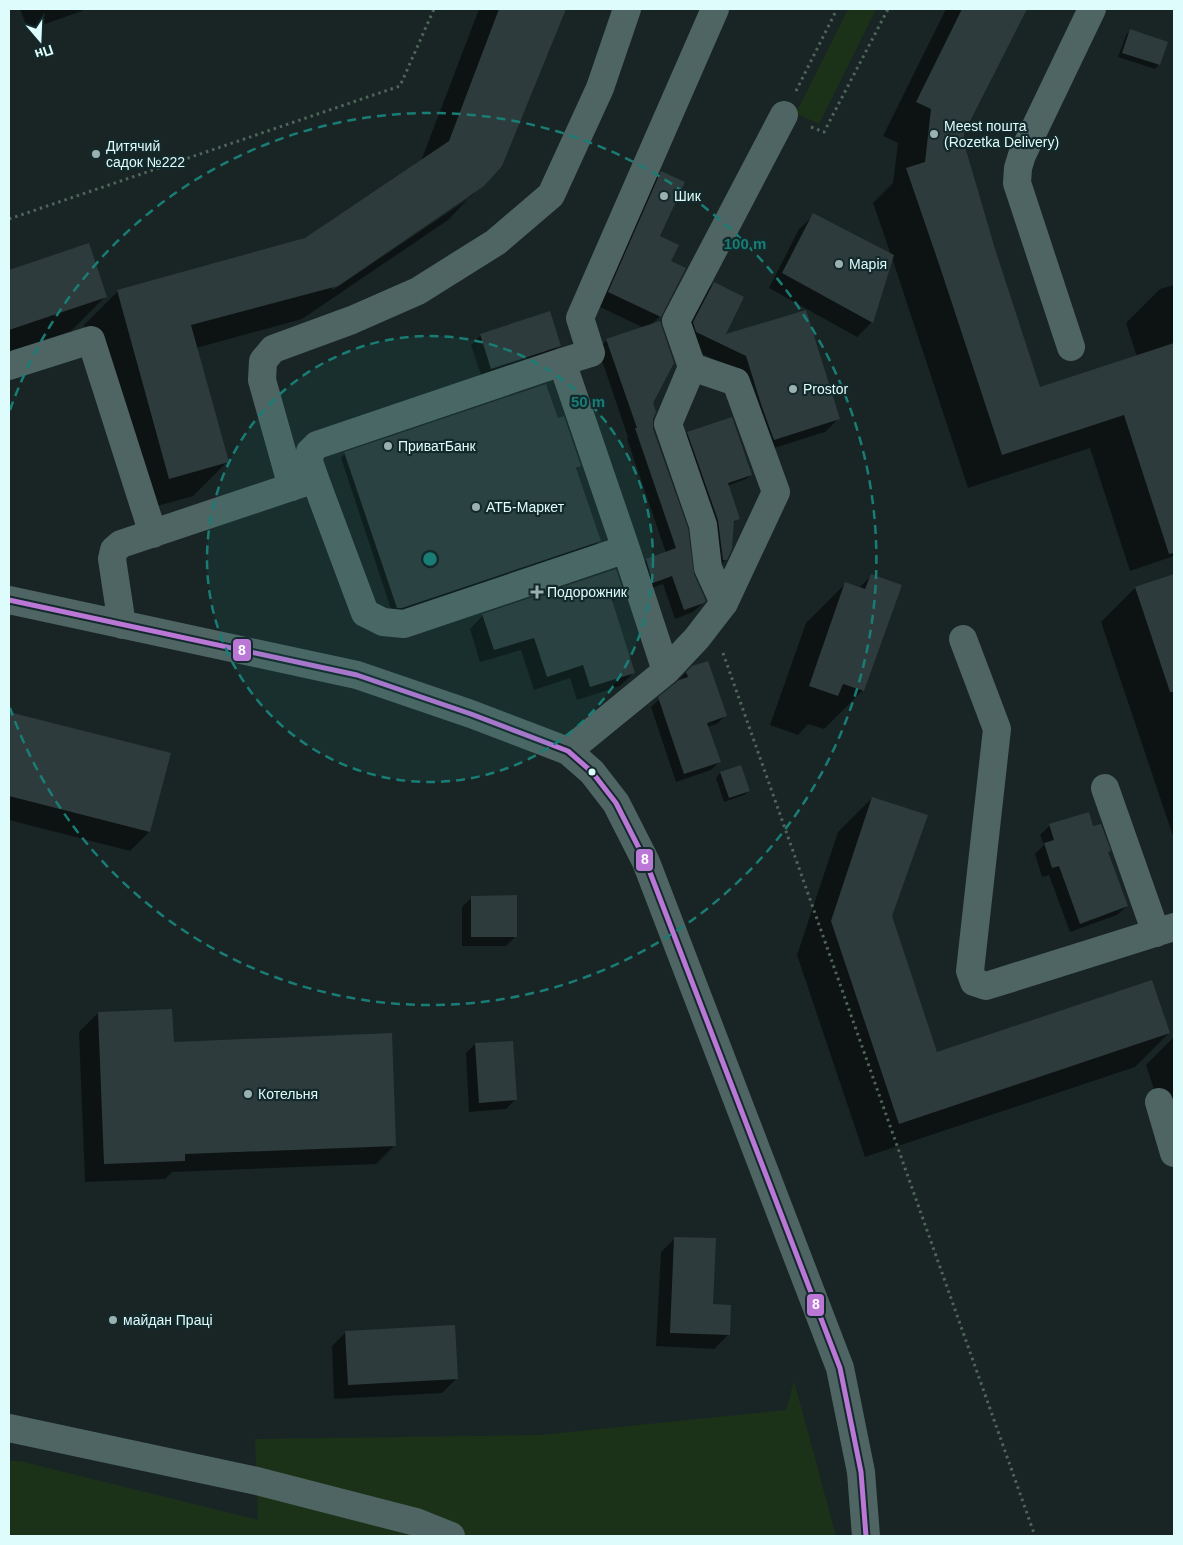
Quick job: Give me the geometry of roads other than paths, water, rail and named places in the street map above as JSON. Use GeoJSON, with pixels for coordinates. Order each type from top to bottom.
{"type":"FeatureCollection","features":[{"type":"Feature","properties":{"kind":"street"},"geometry":{"type":"LineString","coordinates":[[626,549],[404,624],[383,622],[365,613],[304,483],[262,380],[263,361],[273,350],[352,320],[418,291],[496,242],[551,195],[600,88],[627,9]]}},
{"type":"Feature","properties":{"kind":"street"},"geometry":{"type":"LineString","coordinates":[[304,483],[310,452],[317,445],[591,353],[580,318],[715,9]]}},
{"type":"Feature","properties":{"kind":"street"},"geometry":{"type":"LineString","coordinates":[[1071,348],[1017,183],[1018,168],[1022,154],[1092,9]]}},
{"type":"Feature","properties":{"kind":"street"},"geometry":{"type":"LineString","coordinates":[[717,612],[702,525],[668,424],[692,367],[676,321],[784,115]]}},
{"type":"Feature","properties":{"kind":"street"},"geometry":{"type":"LineString","coordinates":[[9,366],[91,340],[153,534]]}},
{"type":"Feature","properties":{"kind":"street"},"geometry":{"type":"LineString","coordinates":[[562,362],[666,670]]}},
{"type":"Feature","properties":{"kind":"street"},"geometry":{"type":"LineString","coordinates":[[568,751],[666,670],[697,638],[717,612],[776,492],[736,382],[692,367]]}},
{"type":"Feature","properties":{"kind":"street"},"geometry":{"type":"LineString","coordinates":[[122,625],[112,559],[114,550],[121,544],[304,483]]}},
{"type":"Feature","properties":{"kind":"street"},"geometry":{"type":"LineString","coordinates":[[9,600],[357,675],[471,714],[568,751],[592,772],[616,803],[646,862],[840,1368],[861,1472],[866,1536]]}},
{"type":"Feature","properties":{"kind":"street"},"geometry":{"type":"LineString","coordinates":[[963,639],[997,729],[970,971],[974,982],[986,986],[1165,930],[1104,788]]}},
{"type":"Feature","properties":{"kind":"street"},"geometry":{"type":"LineString","coordinates":[[1159,1102],[1174,1153]]}},
{"type":"Feature","properties":{"kind":"street"},"geometry":{"type":"LineString","coordinates":[[9,1428],[257,1481],[416,1522],[451,1536]]}},
{"type":"Feature","properties":{"kind":"place","name":"Meest пошта (Rozetka Delivery)"},"geometry":{"type":"Point","coordinates":[934,134]}},
{"type":"Feature","properties":{"kind":"place","name":"Дитячий садок №222"},"geometry":{"type":"Point","coordinates":[96,154]}},
{"type":"Feature","properties":{"kind":"place","name":"Шик"},"geometry":{"type":"Point","coordinates":[664,196]}},
{"type":"Feature","properties":{"kind":"place","name":"Марія"},"geometry":{"type":"Point","coordinates":[839,264]}},
{"type":"Feature","properties":{"kind":"place","name":"Prostor"},"geometry":{"type":"Point","coordinates":[793,389]}},
{"type":"Feature","properties":{"kind":"place","name":"ПриватБанк"},"geometry":{"type":"Point","coordinates":[388,446]}},
{"type":"Feature","properties":{"kind":"place","name":"АТБ-Маркет"},"geometry":{"type":"Point","coordinates":[476,507]}},
{"type":"Feature","properties":{"kind":"place","name":"Подорожник"},"geometry":{"type":"Point","coordinates":[537,592]}},
{"type":"Feature","properties":{"kind":"place","name":"Котельня"},"geometry":{"type":"Point","coordinates":[248,1094]}},
{"type":"Feature","properties":{"kind":"place","name":"майдан Праці"},"geometry":{"type":"Point","coordinates":[113,1320]}}]}
